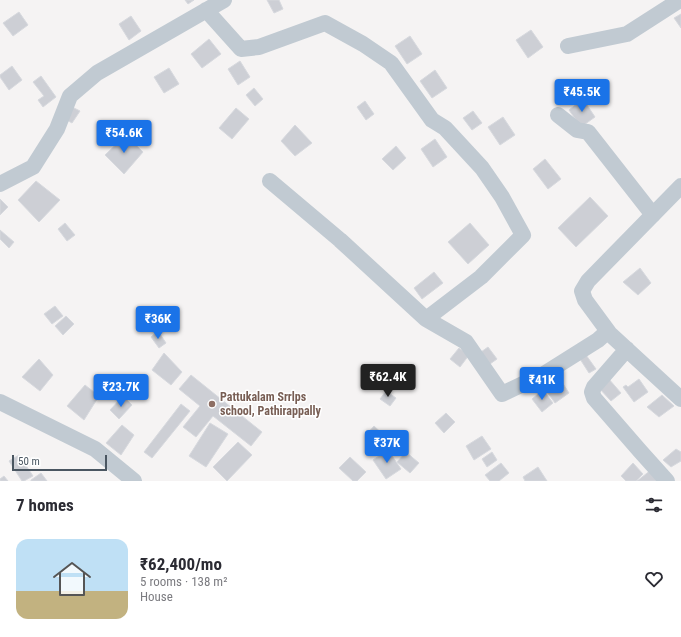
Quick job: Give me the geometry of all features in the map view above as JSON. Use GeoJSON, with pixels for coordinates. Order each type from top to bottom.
{"type":"FeatureCollection","features":[{"type":"Feature","properties":{"kind":"street"},"geometry":{"type":"LineString","coordinates":[[0,184],[33,167],[57,129],[70,96],[91,78],[224,0]]}},
{"type":"Feature","properties":{"kind":"street"},"geometry":{"type":"LineString","coordinates":[[568,46],[627,34],[680,0]]}},
{"type":"Feature","properties":{"kind":"street"},"geometry":{"type":"LineString","coordinates":[[206,10],[241,49],[259,47],[325,23],[363,44],[391,63],[432,120],[445,128],[482,168],[502,197],[523,235],[481,277],[426,319]]}},
{"type":"Feature","properties":{"kind":"street"},"geometry":{"type":"LineString","coordinates":[[558,115],[577,130],[588,132],[653,215]]}},
{"type":"Feature","properties":{"kind":"street"},"geometry":{"type":"LineString","coordinates":[[270,181],[340,240],[426,319],[466,342],[502,394],[544,374],[598,340],[608,331]]}},
{"type":"Feature","properties":{"kind":"street"},"geometry":{"type":"LineString","coordinates":[[681,186],[588,281],[582,291],[585,300],[608,331],[681,398]]}},
{"type":"Feature","properties":{"kind":"street"},"geometry":{"type":"LineString","coordinates":[[627,349],[594,387],[592,392],[594,398],[599,404],[668,481]]}},
{"type":"Feature","properties":{"kind":"street"},"geometry":{"type":"LineString","coordinates":[[0,402],[95,449],[134,481]]}},
{"type":"Feature","properties":{"kind":"building"},"geometry":{"type":"Polygon","coordinates":[[[185,0],[194,0],[188,4],[185,0]]]}},
{"type":"Feature","properties":{"kind":"building"},"geometry":{"type":"Polygon","coordinates":[[[267,0],[279,0],[283,9],[274,13],[267,0]]]}},
{"type":"Feature","properties":{"kind":"building"},"geometry":{"type":"Polygon","coordinates":[[[19,12],[28,25],[13,36],[3,23],[19,12]]]}},
{"type":"Feature","properties":{"kind":"building"},"geometry":{"type":"Polygon","coordinates":[[[681,14],[681,28],[674,18],[681,14]]]}},
{"type":"Feature","properties":{"kind":"building"},"geometry":{"type":"Polygon","coordinates":[[[131,16],[141,31],[129,40],[119,24],[131,16]]]}},
{"type":"Feature","properties":{"kind":"building"},"geometry":{"type":"Polygon","coordinates":[[[531,30],[543,47],[528,58],[516,40],[531,30]]]}},
{"type":"Feature","properties":{"kind":"building"},"geometry":{"type":"Polygon","coordinates":[[[410,36],[422,54],[407,64],[395,46],[410,36]]]}},
{"type":"Feature","properties":{"kind":"building"},"geometry":{"type":"Polygon","coordinates":[[[209,39],[221,54],[202,68],[191,54],[209,39]]]}},
{"type":"Feature","properties":{"kind":"building"},"geometry":{"type":"Polygon","coordinates":[[[240,61],[250,77],[238,85],[228,69],[240,61]]]}},
{"type":"Feature","properties":{"kind":"building"},"geometry":{"type":"Polygon","coordinates":[[[12,66],[22,80],[9,90],[0,75],[12,66]]]}},
{"type":"Feature","properties":{"kind":"building"},"geometry":{"type":"Polygon","coordinates":[[[169,68],[179,84],[164,93],[154,77],[169,68]]]}},
{"type":"Feature","properties":{"kind":"building"},"geometry":{"type":"Polygon","coordinates":[[[435,70],[447,88],[432,98],[420,81],[435,70]]]}},
{"type":"Feature","properties":{"kind":"building"},"geometry":{"type":"Polygon","coordinates":[[[41,76],[56,97],[43,107],[38,100],[44,96],[33,82],[41,76]]]}},
{"type":"Feature","properties":{"kind":"building"},"geometry":{"type":"Polygon","coordinates":[[[254,88],[263,99],[255,106],[246,95],[254,88]]]}},
{"type":"Feature","properties":{"kind":"building"},"geometry":{"type":"Polygon","coordinates":[[[583,99],[595,117],[581,127],[569,110],[583,99]]]}},
{"type":"Feature","properties":{"kind":"building"},"geometry":{"type":"Polygon","coordinates":[[[365,101],[374,114],[366,120],[357,107],[365,101]]]}},
{"type":"Feature","properties":{"kind":"building"},"geometry":{"type":"Polygon","coordinates":[[[72,107],[80,111],[72,123],[65,119],[72,107]]]}},
{"type":"Feature","properties":{"kind":"building"},"geometry":{"type":"Polygon","coordinates":[[[236,108],[249,119],[232,139],[219,128],[236,108]]]}},
{"type":"Feature","properties":{"kind":"building"},"geometry":{"type":"Polygon","coordinates":[[[473,111],[482,123],[472,130],[463,118],[473,111]]]}},
{"type":"Feature","properties":{"kind":"building"},"geometry":{"type":"Polygon","coordinates":[[[503,117],[515,135],[500,145],[488,127],[503,117]]]}},
{"type":"Feature","properties":{"kind":"building"},"geometry":{"type":"Polygon","coordinates":[[[295,125],[312,143],[295,156],[281,141],[295,125]]]}},
{"type":"Feature","properties":{"kind":"building"},"geometry":{"type":"Polygon","coordinates":[[[126,135],[143,152],[124,174],[105,155],[126,135]]]}},
{"type":"Feature","properties":{"kind":"building"},"geometry":{"type":"Polygon","coordinates":[[[435,139],[447,157],[433,167],[421,149],[435,139]]]}},
{"type":"Feature","properties":{"kind":"building"},"geometry":{"type":"Polygon","coordinates":[[[396,146],[406,158],[393,170],[382,159],[396,146]]]}},
{"type":"Feature","properties":{"kind":"building"},"geometry":{"type":"Polygon","coordinates":[[[545,159],[561,179],[548,189],[533,169],[545,159]]]}},
{"type":"Feature","properties":{"kind":"building"},"geometry":{"type":"Polygon","coordinates":[[[36,181],[60,200],[39,222],[18,200],[36,181]]]}},
{"type":"Feature","properties":{"kind":"building"},"geometry":{"type":"Polygon","coordinates":[[[590,197],[608,216],[576,247],[558,228],[590,197]]]}},
{"type":"Feature","properties":{"kind":"building"},"geometry":{"type":"Polygon","coordinates":[[[0,199],[8,207],[0,215],[0,199]]]}},
{"type":"Feature","properties":{"kind":"building"},"geometry":{"type":"Polygon","coordinates":[[[65,223],[75,235],[67,241],[58,229],[65,223]]]}},
{"type":"Feature","properties":{"kind":"building"},"geometry":{"type":"Polygon","coordinates":[[[470,223],[489,245],[468,264],[448,242],[470,223]]]}},
{"type":"Feature","properties":{"kind":"building"},"geometry":{"type":"Polygon","coordinates":[[[0,230],[14,242],[9,248],[0,239],[0,230]]]}},
{"type":"Feature","properties":{"kind":"building"},"geometry":{"type":"Polygon","coordinates":[[[640,268],[651,283],[638,295],[623,282],[640,268]]]}},
{"type":"Feature","properties":{"kind":"building"},"geometry":{"type":"Polygon","coordinates":[[[434,272],[443,283],[422,299],[414,288],[434,272]]]}},
{"type":"Feature","properties":{"kind":"building"},"geometry":{"type":"Polygon","coordinates":[[[55,306],[63,316],[52,324],[44,314],[55,306]]]}},
{"type":"Feature","properties":{"kind":"building"},"geometry":{"type":"Polygon","coordinates":[[[66,316],[74,324],[63,335],[55,326],[66,316]]]}},
{"type":"Feature","properties":{"kind":"building"},"geometry":{"type":"Polygon","coordinates":[[[158,331],[166,343],[159,348],[151,337],[158,331]]]}},
{"type":"Feature","properties":{"kind":"building"},"geometry":{"type":"Polygon","coordinates":[[[488,347],[497,359],[490,364],[481,352],[488,347]]]}},
{"type":"Feature","properties":{"kind":"building"},"geometry":{"type":"Polygon","coordinates":[[[459,348],[469,355],[460,367],[450,359],[459,348]]]}},
{"type":"Feature","properties":{"kind":"building"},"geometry":{"type":"Polygon","coordinates":[[[164,353],[182,372],[171,385],[152,370],[164,353]]]}},
{"type":"Feature","properties":{"kind":"building"},"geometry":{"type":"Polygon","coordinates":[[[586,355],[596,369],[589,373],[580,359],[586,355]]]}},
{"type":"Feature","properties":{"kind":"building"},"geometry":{"type":"Polygon","coordinates":[[[39,359],[53,375],[40,391],[22,377],[39,359]]]}},
{"type":"Feature","properties":{"kind":"building"},"geometry":{"type":"Polygon","coordinates":[[[191,375],[262,432],[251,446],[213,416],[196,437],[183,427],[200,406],[179,389],[191,375]]]}},
{"type":"Feature","properties":{"kind":"building"},"geometry":{"type":"Polygon","coordinates":[[[608,378],[621,393],[611,401],[598,387],[608,378]]]}},
{"type":"Feature","properties":{"kind":"building"},"geometry":{"type":"Polygon","coordinates":[[[560,379],[569,393],[555,403],[545,389],[560,379]]]}},
{"type":"Feature","properties":{"kind":"building"},"geometry":{"type":"Polygon","coordinates":[[[639,379],[648,392],[634,402],[623,387],[626,385],[628,387],[639,379]]]}},
{"type":"Feature","properties":{"kind":"building"},"geometry":{"type":"Polygon","coordinates":[[[85,385],[99,396],[84,420],[67,406],[85,385]]]}},
{"type":"Feature","properties":{"kind":"building"},"geometry":{"type":"Polygon","coordinates":[[[543,390],[553,403],[542,412],[532,399],[543,390]]]}},
{"type":"Feature","properties":{"kind":"building"},"geometry":{"type":"Polygon","coordinates":[[[386,391],[396,398],[390,406],[380,399],[386,391]]]}},
{"type":"Feature","properties":{"kind":"building"},"geometry":{"type":"Polygon","coordinates":[[[662,395],[674,406],[659,417],[647,407],[662,395]]]}},
{"type":"Feature","properties":{"kind":"building"},"geometry":{"type":"Polygon","coordinates":[[[123,396],[132,405],[119,419],[110,410],[123,396]]]}},
{"type":"Feature","properties":{"kind":"building"},"geometry":{"type":"Polygon","coordinates":[[[181,404],[190,411],[152,458],[144,452],[181,404]]]}},
{"type":"Feature","properties":{"kind":"building"},"geometry":{"type":"Polygon","coordinates":[[[446,413],[455,422],[444,433],[435,423],[446,413]]]}},
{"type":"Feature","properties":{"kind":"building"},"geometry":{"type":"Polygon","coordinates":[[[210,423],[228,434],[206,467],[189,456],[210,423]]]}},
{"type":"Feature","properties":{"kind":"building"},"geometry":{"type":"Polygon","coordinates":[[[122,425],[134,435],[121,455],[106,443],[122,425]]]}},
{"type":"Feature","properties":{"kind":"building"},"geometry":{"type":"Polygon","coordinates":[[[374,426],[387,438],[379,446],[367,434],[374,426]]]}},
{"type":"Feature","properties":{"kind":"building"},"geometry":{"type":"Polygon","coordinates":[[[482,436],[491,449],[474,460],[466,446],[482,436]]]}},
{"type":"Feature","properties":{"kind":"building"},"geometry":{"type":"Polygon","coordinates":[[[238,442],[252,455],[227,481],[213,467],[238,442]]]}},
{"type":"Feature","properties":{"kind":"building"},"geometry":{"type":"Polygon","coordinates":[[[676,449],[681,452],[681,461],[671,467],[663,460],[676,449]]]}},
{"type":"Feature","properties":{"kind":"building"},"geometry":{"type":"Polygon","coordinates":[[[388,450],[401,469],[386,479],[373,460],[388,450]]]}},
{"type":"Feature","properties":{"kind":"building"},"geometry":{"type":"Polygon","coordinates":[[[406,452],[419,463],[410,473],[397,462],[406,452]]]}},
{"type":"Feature","properties":{"kind":"building"},"geometry":{"type":"Polygon","coordinates":[[[492,452],[497,460],[487,467],[482,459],[492,452]]]}},
{"type":"Feature","properties":{"kind":"building"},"geometry":{"type":"Polygon","coordinates":[[[19,455],[33,476],[24,481],[22,481],[9,461],[19,455]]]}},
{"type":"Feature","properties":{"kind":"building"},"geometry":{"type":"Polygon","coordinates":[[[350,457],[366,472],[357,481],[353,481],[339,468],[350,457]]]}},
{"type":"Feature","properties":{"kind":"building"},"geometry":{"type":"Polygon","coordinates":[[[501,463],[509,473],[499,481],[490,481],[485,475],[501,463]]]}},
{"type":"Feature","properties":{"kind":"building"},"geometry":{"type":"Polygon","coordinates":[[[633,463],[643,474],[636,481],[626,481],[621,476],[633,463]]]}},
{"type":"Feature","properties":{"kind":"building"},"geometry":{"type":"Polygon","coordinates":[[[656,466],[664,481],[637,481],[656,466]]]}},
{"type":"Feature","properties":{"kind":"building"},"geometry":{"type":"Polygon","coordinates":[[[538,467],[547,481],[525,481],[523,477],[538,467]]]}},
{"type":"Feature","properties":{"kind":"building"},"geometry":{"type":"Polygon","coordinates":[[[41,473],[47,481],[31,481],[31,480],[41,473]]]}},
{"type":"Feature","properties":{"kind":"building"},"geometry":{"type":"Polygon","coordinates":[[[4,476],[8,481],[0,481],[0,479],[4,476]]]}},
{"type":"Feature","properties":{"kind":"place","name":"Pattukalam Srrlps school, Pathirappally"},"geometry":{"type":"Point","coordinates":[212,404]}}]}
